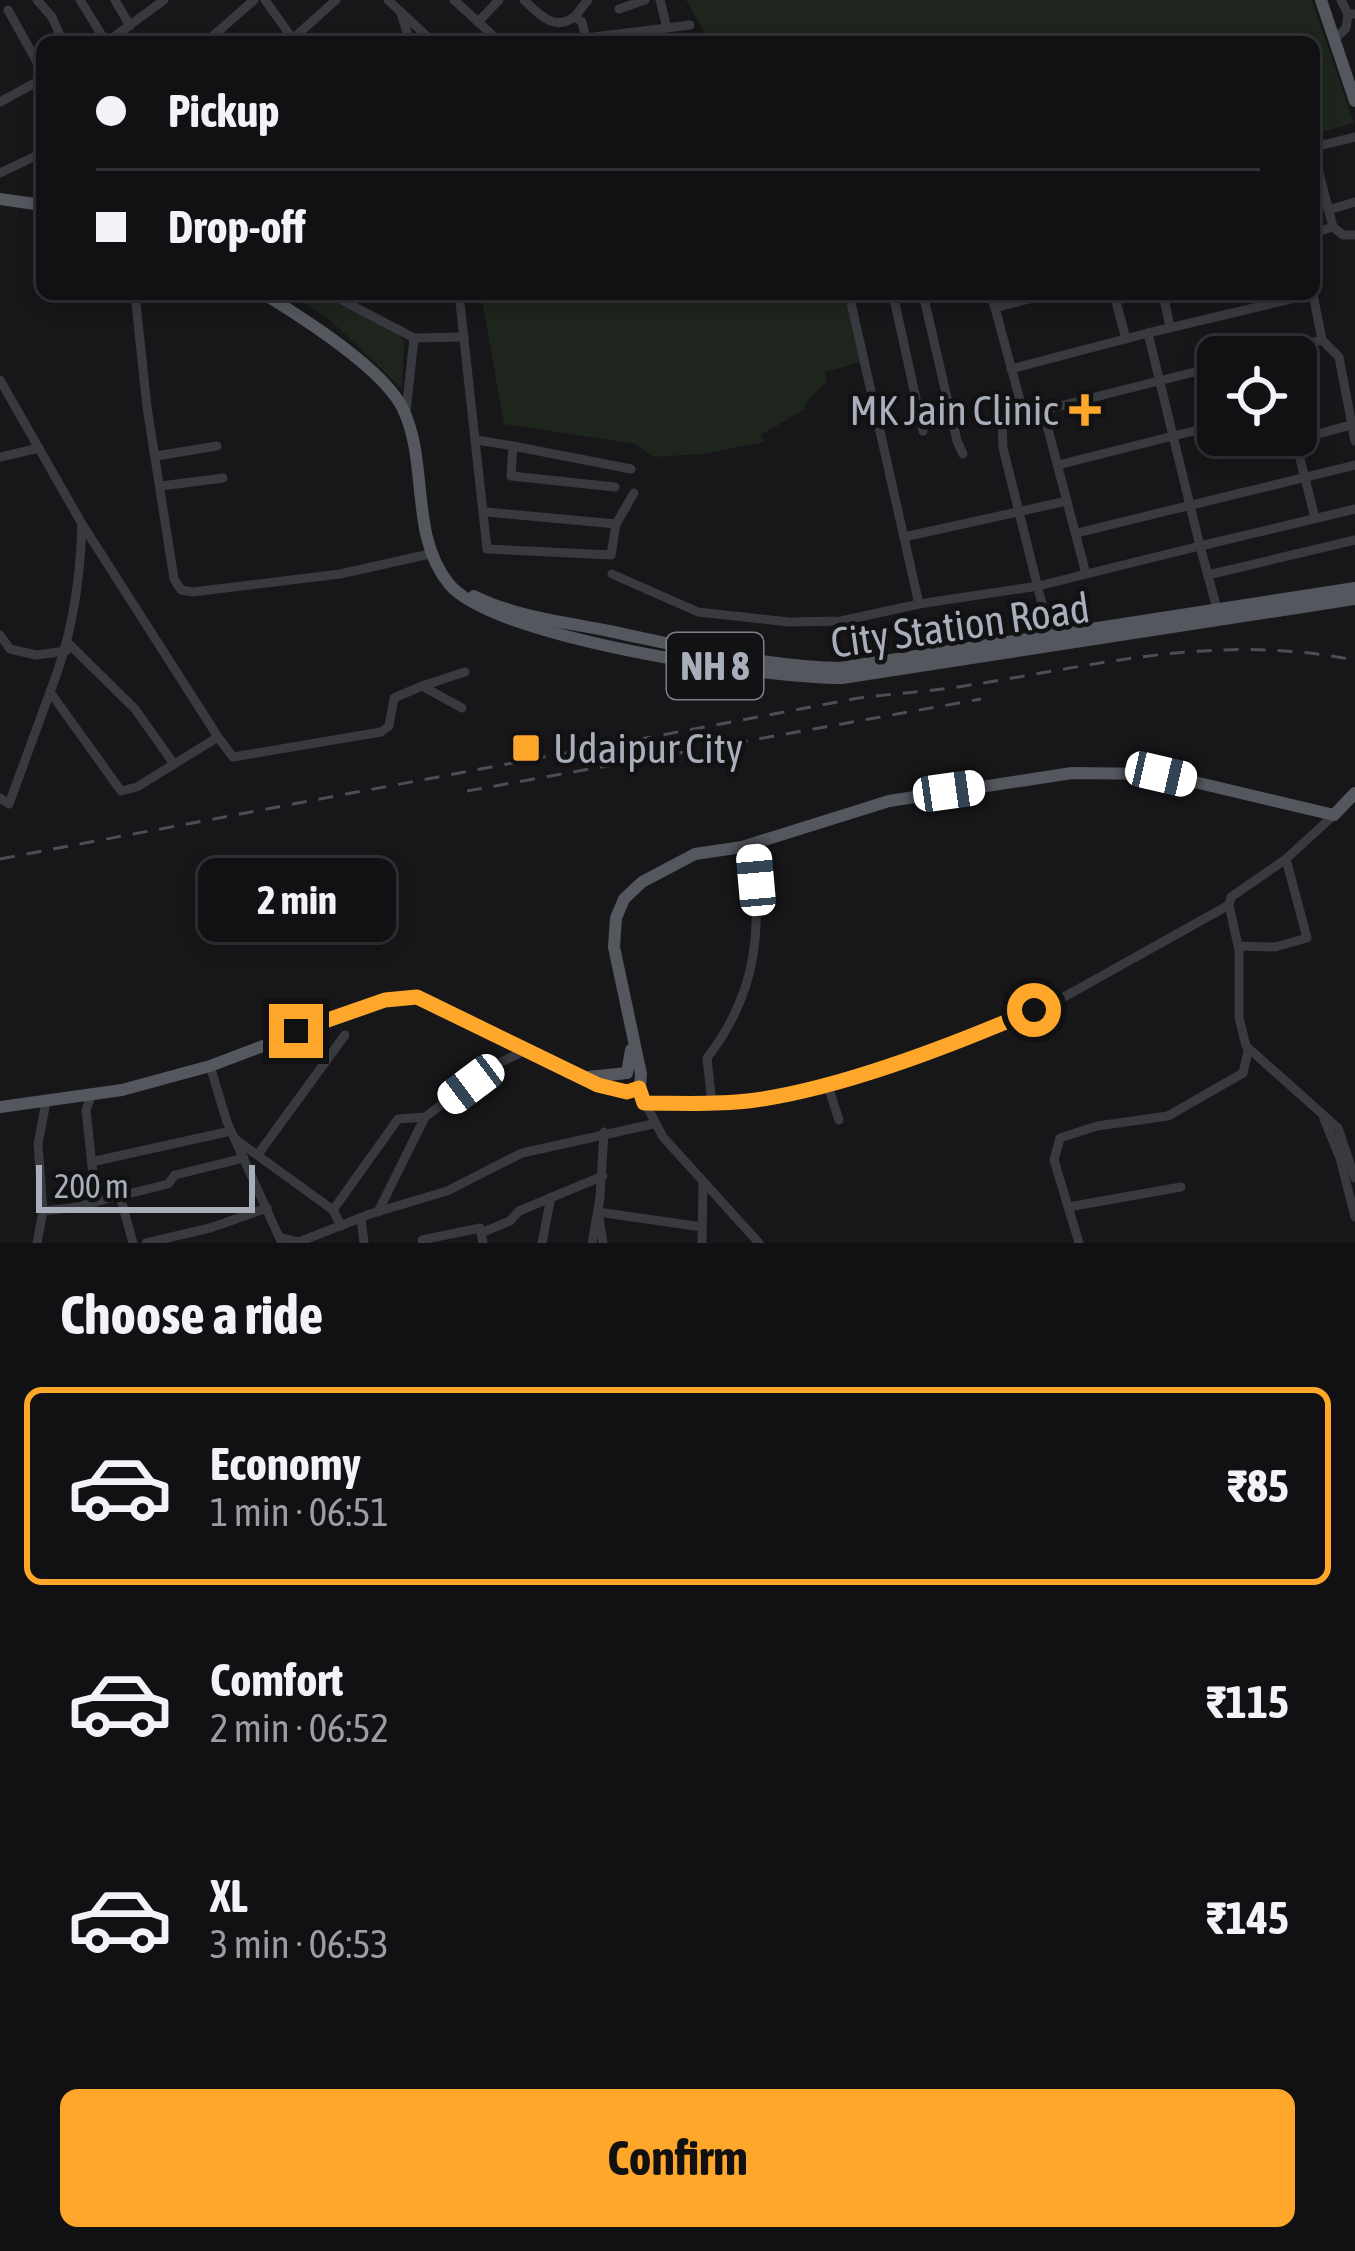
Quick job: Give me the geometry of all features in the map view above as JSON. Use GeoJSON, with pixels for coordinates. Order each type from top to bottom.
{"type":"FeatureCollection","features":[{"type":"Feature","properties":{"kind":"main road"},"geometry":{"type":"LineString","coordinates":[[1321,0],[1355,101]]}},
{"type":"Feature","properties":{"kind":"main road"},"geometry":{"type":"LineString","coordinates":[[0,195],[36,200]]}},
{"type":"Feature","properties":{"kind":"main road","name":"City Station Road"},"geometry":{"type":"LineString","coordinates":[[280,300],[368,358],[406,408],[417,433],[443,556],[454,578],[470,594],[507,610],[706,652],[839,668],[1355,599]]}},
{"type":"Feature","properties":{"kind":"main road","name":"City Station Road"},"geometry":{"type":"LineString","coordinates":[[406,408],[434,553],[448,583],[466,600],[508,620],[703,664],[780,676],[842,679],[1355,588]]}},
{"type":"Feature","properties":{"kind":"main road"},"geometry":{"type":"LineString","coordinates":[[639,1088],[641,1074],[613,940],[624,899],[641,882],[681,860],[753,844],[889,801],[1072,773],[1161,774],[1334,815],[1355,793]]}},
{"type":"Feature","properties":{"kind":"main road"},"geometry":{"type":"LineString","coordinates":[[0,1107],[92,1094],[210,1066],[351,1011],[385,1000],[417,997],[579,1077],[622,1091],[639,1088]]}},
{"type":"Feature","properties":{"kind":"main road"},"geometry":{"type":"LineString","coordinates":[[632,1030],[628,1085],[639,1088]]}},
{"type":"Feature","properties":{"kind":"main road"},"geometry":{"type":"LineString","coordinates":[[579,1077],[627,1073]]}},
{"type":"Feature","properties":{"kind":"street"},"geometry":{"type":"LineString","coordinates":[[37,0],[60,36]]}},
{"type":"Feature","properties":{"kind":"street"},"geometry":{"type":"LineString","coordinates":[[80,0],[102,36]]}},
{"type":"Feature","properties":{"kind":"street"},"geometry":{"type":"LineString","coordinates":[[116,0],[130,26]]}},
{"type":"Feature","properties":{"kind":"street"},"geometry":{"type":"LineString","coordinates":[[213,36],[254,0]]}},
{"type":"Feature","properties":{"kind":"street"},"geometry":{"type":"LineString","coordinates":[[265,0],[289,36]]}},
{"type":"Feature","properties":{"kind":"street"},"geometry":{"type":"LineString","coordinates":[[297,36],[336,0]]}},
{"type":"Feature","properties":{"kind":"street"},"geometry":{"type":"LineString","coordinates":[[388,0],[427,36]]}},
{"type":"Feature","properties":{"kind":"street"},"geometry":{"type":"LineString","coordinates":[[454,0],[493,36]]}},
{"type":"Feature","properties":{"kind":"street"},"geometry":{"type":"LineString","coordinates":[[478,22],[499,0]]}},
{"type":"Feature","properties":{"kind":"street"},"geometry":{"type":"LineString","coordinates":[[524,0],[550,23],[575,16],[588,0]]}},
{"type":"Feature","properties":{"kind":"street"},"geometry":{"type":"LineString","coordinates":[[620,9],[644,0]]}},
{"type":"Feature","properties":{"kind":"street"},"geometry":{"type":"LineString","coordinates":[[660,0],[667,28]]}},
{"type":"Feature","properties":{"kind":"street"},"geometry":{"type":"LineString","coordinates":[[1334,40],[1352,14],[1341,0]]}},
{"type":"Feature","properties":{"kind":"street"},"geometry":{"type":"LineString","coordinates":[[115,36],[159,2]]}},
{"type":"Feature","properties":{"kind":"street"},"geometry":{"type":"LineString","coordinates":[[8,10],[36,64]]}},
{"type":"Feature","properties":{"kind":"street"},"geometry":{"type":"LineString","coordinates":[[400,11],[408,36]]}},
{"type":"Feature","properties":{"kind":"street"},"geometry":{"type":"LineString","coordinates":[[575,16],[586,36]]}},
{"type":"Feature","properties":{"kind":"street"},"geometry":{"type":"LineString","coordinates":[[602,36],[690,25]]}},
{"type":"Feature","properties":{"kind":"street"},"geometry":{"type":"LineString","coordinates":[[0,102],[36,79]]}},
{"type":"Feature","properties":{"kind":"street"},"geometry":{"type":"LineString","coordinates":[[1320,148],[1355,137]]}},
{"type":"Feature","properties":{"kind":"street"},"geometry":{"type":"LineString","coordinates":[[1,170],[36,155]]}},
{"type":"Feature","properties":{"kind":"street"},"geometry":{"type":"LineString","coordinates":[[1320,176],[1333,227],[1343,235],[1355,236]]}},
{"type":"Feature","properties":{"kind":"street"},"geometry":{"type":"LineString","coordinates":[[1328,210],[1355,202]]}},
{"type":"Feature","properties":{"kind":"street"},"geometry":{"type":"LineString","coordinates":[[1320,231],[1333,227]]}},
{"type":"Feature","properties":{"kind":"street"},"geometry":{"type":"LineString","coordinates":[[136,300],[174,579],[181,590],[340,574],[434,553]]}},
{"type":"Feature","properties":{"kind":"street"},"geometry":{"type":"LineString","coordinates":[[341,300],[414,338],[464,337]]}},
{"type":"Feature","properties":{"kind":"street"},"geometry":{"type":"LineString","coordinates":[[460,300],[487,549],[611,555],[616,524],[634,493]]}},
{"type":"Feature","properties":{"kind":"street"},"geometry":{"type":"LineString","coordinates":[[850,300],[919,604]]}},
{"type":"Feature","properties":{"kind":"street"},"geometry":{"type":"LineString","coordinates":[[893,300],[923,430]]}},
{"type":"Feature","properties":{"kind":"street"},"geometry":{"type":"LineString","coordinates":[[924,300],[963,454]]}},
{"type":"Feature","properties":{"kind":"street"},"geometry":{"type":"LineString","coordinates":[[993,300],[1024,415]]}},
{"type":"Feature","properties":{"kind":"street"},"geometry":{"type":"LineString","coordinates":[[995,308],[1025,300]]}},
{"type":"Feature","properties":{"kind":"street"},"geometry":{"type":"LineString","coordinates":[[1116,300],[1126,339]]}},
{"type":"Feature","properties":{"kind":"street"},"geometry":{"type":"LineString","coordinates":[[1163,300],[1170,327]]}},
{"type":"Feature","properties":{"kind":"street"},"geometry":{"type":"LineString","coordinates":[[1011,369],[1286,300]]}},
{"type":"Feature","properties":{"kind":"street"},"geometry":{"type":"LineString","coordinates":[[1313,300],[1322,340],[1339,357],[1355,441]]}},
{"type":"Feature","properties":{"kind":"street"},"geometry":{"type":"LineString","coordinates":[[1148,333],[1217,609]]}},
{"type":"Feature","properties":{"kind":"street"},"geometry":{"type":"LineString","coordinates":[[406,408],[414,338]]}},
{"type":"Feature","properties":{"kind":"street"},"geometry":{"type":"LineString","coordinates":[[1317,342],[1322,340]]}},
{"type":"Feature","properties":{"kind":"street"},"geometry":{"type":"LineString","coordinates":[[906,351],[934,344]]}},
{"type":"Feature","properties":{"kind":"street"},"geometry":{"type":"LineString","coordinates":[[1339,357],[1355,354]]}},
{"type":"Feature","properties":{"kind":"street"},"geometry":{"type":"LineString","coordinates":[[1051,642],[999,422],[1197,372]]}},
{"type":"Feature","properties":{"kind":"street"},"geometry":{"type":"LineString","coordinates":[[0,380],[4,398],[233,758],[381,732],[389,726],[394,698],[465,672]]}},
{"type":"Feature","properties":{"kind":"street"},"geometry":{"type":"LineString","coordinates":[[1043,410],[1086,574]]}},
{"type":"Feature","properties":{"kind":"street"},"geometry":{"type":"LineString","coordinates":[[1317,433],[1353,424]]}},
{"type":"Feature","properties":{"kind":"street"},"geometry":{"type":"LineString","coordinates":[[1058,465],[1197,430]]}},
{"type":"Feature","properties":{"kind":"street"},"geometry":{"type":"LineString","coordinates":[[477,440],[631,469]]}},
{"type":"Feature","properties":{"kind":"street"},"geometry":{"type":"LineString","coordinates":[[156,456],[217,446]]}},
{"type":"Feature","properties":{"kind":"street"},"geometry":{"type":"LineString","coordinates":[[511,476],[513,446]]}},
{"type":"Feature","properties":{"kind":"street"},"geometry":{"type":"LineString","coordinates":[[0,457],[39,448]]}},
{"type":"Feature","properties":{"kind":"street"},"geometry":{"type":"LineString","coordinates":[[1300,456],[1315,518]]}},
{"type":"Feature","properties":{"kind":"street"},"geometry":{"type":"LineString","coordinates":[[1076,533],[1355,465]]}},
{"type":"Feature","properties":{"kind":"street"},"geometry":{"type":"LineString","coordinates":[[482,482],[511,476],[615,488]]}},
{"type":"Feature","properties":{"kind":"street"},"geometry":{"type":"LineString","coordinates":[[160,486],[223,478]]}},
{"type":"Feature","properties":{"kind":"street"},"geometry":{"type":"LineString","coordinates":[[904,537],[1067,501]]}},
{"type":"Feature","properties":{"kind":"street"},"geometry":{"type":"LineString","coordinates":[[611,574],[698,612],[789,622],[841,621],[1037,586],[1355,509]]}},
{"type":"Feature","properties":{"kind":"street"},"geometry":{"type":"LineString","coordinates":[[486,512],[616,524]]}},
{"type":"Feature","properties":{"kind":"street"},"geometry":{"type":"LineString","coordinates":[[0,798],[9,804],[68,648],[81,575],[82,524]]}},
{"type":"Feature","properties":{"kind":"street"},"geometry":{"type":"LineString","coordinates":[[1208,575],[1355,540]]}},
{"type":"Feature","properties":{"kind":"street"},"geometry":{"type":"LineString","coordinates":[[0,635],[10,649],[36,655],[68,648]]}},
{"type":"Feature","properties":{"kind":"street"},"geometry":{"type":"LineString","coordinates":[[68,648],[135,709],[174,764]]}},
{"type":"Feature","properties":{"kind":"street"},"geometry":{"type":"LineString","coordinates":[[422,686],[462,709]]}},
{"type":"Feature","properties":{"kind":"street"},"geometry":{"type":"LineString","coordinates":[[50,692],[121,791],[137,787],[218,737]]}},
{"type":"Feature","properties":{"kind":"street"},"geometry":{"type":"LineString","coordinates":[[644,1103],[753,1101],[827,1083],[973,1036],[1064,997],[1229,905],[1240,890],[1286,859],[1334,815]]}},
{"type":"Feature","properties":{"kind":"street"},"geometry":{"type":"LineString","coordinates":[[712,1104],[707,1058],[730,1027],[754,958],[759,917],[753,844]]}},
{"type":"Feature","properties":{"kind":"street"},"geometry":{"type":"LineString","coordinates":[[1238,946],[1275,946],[1307,938],[1286,859]]}},
{"type":"Feature","properties":{"kind":"street"},"geometry":{"type":"LineString","coordinates":[[1079,1243],[1054,1160],[1060,1138],[1097,1126],[1173,1115],[1243,1073],[1248,1051],[1239,1018],[1238,946],[1229,905]]}},
{"type":"Feature","properties":{"kind":"street"},"geometry":{"type":"LineString","coordinates":[[260,1154],[345,1035]]}},
{"type":"Feature","properties":{"kind":"street"},"geometry":{"type":"LineString","coordinates":[[378,1211],[425,1117],[493,1066],[525,1051]]}},
{"type":"Feature","properties":{"kind":"street"},"geometry":{"type":"LineString","coordinates":[[1248,1051],[1342,1136],[1355,1178]]}},
{"type":"Feature","properties":{"kind":"street"},"geometry":{"type":"LineString","coordinates":[[210,1066],[233,1135],[280,1240],[299,1242],[447,1191],[522,1153],[652,1124]]}},
{"type":"Feature","properties":{"kind":"street"},"geometry":{"type":"LineString","coordinates":[[827,1083],[839,1120]]}},
{"type":"Feature","properties":{"kind":"street"},"geometry":{"type":"LineString","coordinates":[[639,1088],[652,1124],[759,1243]]}},
{"type":"Feature","properties":{"kind":"street"},"geometry":{"type":"LineString","coordinates":[[92,1094],[86,1110],[95,1202]]}},
{"type":"Feature","properties":{"kind":"street"},"geometry":{"type":"LineString","coordinates":[[37,1243],[43,1211],[38,1144],[46,1102]]}},
{"type":"Feature","properties":{"kind":"street"},"geometry":{"type":"LineString","coordinates":[[1317,1110],[1335,1144],[1355,1217]]}},
{"type":"Feature","properties":{"kind":"street"},"geometry":{"type":"LineString","coordinates":[[333,1210],[398,1119],[425,1117]]}},
{"type":"Feature","properties":{"kind":"street"},"geometry":{"type":"LineString","coordinates":[[592,1243],[603,1175],[604,1132]]}},
{"type":"Feature","properties":{"kind":"street"},"geometry":{"type":"LineString","coordinates":[[92,1162],[233,1135],[333,1210],[341,1226]]}},
{"type":"Feature","properties":{"kind":"street"},"geometry":{"type":"LineString","coordinates":[[43,1211],[169,1184],[176,1175],[244,1158]]}},
{"type":"Feature","properties":{"kind":"street"},"geometry":{"type":"LineString","coordinates":[[422,1240],[480,1228],[482,1238],[551,1197],[603,1175]]}},
{"type":"Feature","properties":{"kind":"street"},"geometry":{"type":"LineString","coordinates":[[702,1243],[703,1182]]}},
{"type":"Feature","properties":{"kind":"street"},"geometry":{"type":"LineString","coordinates":[[1068,1207],[1181,1187]]}},
{"type":"Feature","properties":{"kind":"street"},"geometry":{"type":"LineString","coordinates":[[120,1196],[133,1243]]}},
{"type":"Feature","properties":{"kind":"street"},"geometry":{"type":"LineString","coordinates":[[542,1243],[551,1197]]}},
{"type":"Feature","properties":{"kind":"street"},"geometry":{"type":"LineString","coordinates":[[146,1243],[267,1208]]}},
{"type":"Feature","properties":{"kind":"street"},"geometry":{"type":"LineString","coordinates":[[598,1213],[702,1227]]}},
{"type":"Feature","properties":{"kind":"street"},"geometry":{"type":"LineString","coordinates":[[598,1213],[603,1243]]}},
{"type":"Feature","properties":{"kind":"street"},"geometry":{"type":"LineString","coordinates":[[361,1218],[364,1243]]}},
{"type":"Feature","properties":{"kind":"street"},"geometry":{"type":"LineString","coordinates":[[210,1228],[213,1243]]}},
{"type":"Feature","properties":{"kind":"shaded area"},"geometry":{"type":"Polygon","coordinates":[[[686,0],[1312,0],[1354,123],[1320,132],[1320,36],[707,36],[686,0]]]}},
{"type":"Feature","properties":{"kind":"shaded area"},"geometry":{"type":"Polygon","coordinates":[[[299,300],[331,300],[397,333],[404,342],[402,389],[329,319],[299,300]]]}},
{"type":"Feature","properties":{"kind":"shaded area"},"geometry":{"type":"Polygon","coordinates":[[[482,300],[846,300],[861,362],[825,372],[827,382],[806,402],[805,409],[761,435],[764,442],[703,454],[653,457],[635,444],[504,424],[482,300]]]}},
{"type":"Feature","properties":{"kind":"railway"},"geometry":{"type":"LineString","coordinates":[[0,859],[859,698],[1200,651],[1302,652],[1355,660]]}},
{"type":"Feature","properties":{"kind":"railway"},"geometry":{"type":"LineString","coordinates":[[467,791],[981,699]]}},
{"type":"Feature","properties":{"kind":"place","name":"MK Jain Clinic"},"geometry":{"type":"Point","coordinates":[1085,410]}},
{"type":"Feature","properties":{"kind":"place","name":"Udaipur City"},"geometry":{"type":"Point","coordinates":[526,748]}},
{"type":"Feature","properties":{"kind":"route"},"geometry":{"type":"LineString","coordinates":[[296,1031],[385,1000],[417,997],[598,1085],[627,1092],[639,1088],[644,1103],[712,1104],[753,1101],[827,1083],[973,1036],[1034,1010]]}}]}
